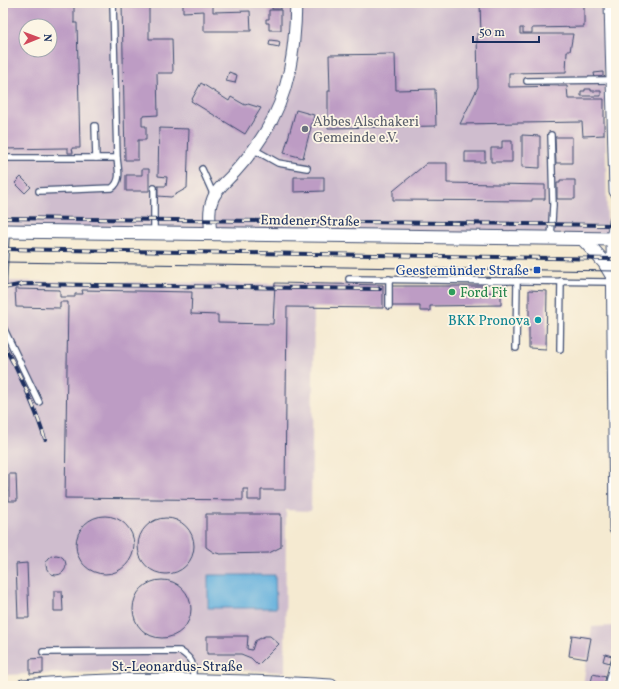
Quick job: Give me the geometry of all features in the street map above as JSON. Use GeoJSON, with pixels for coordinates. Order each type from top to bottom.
{"type":"FeatureCollection","features":[{"type":"Feature","properties":{"kind":"street"},"geometry":{"type":"LineString","coordinates":[[211,234],[211,202],[214,196],[264,134],[280,104],[291,71],[295,36],[296,3]]}},
{"type":"Feature","properties":{"kind":"street"},"geometry":{"type":"LineString","coordinates":[[611,3],[614,23],[612,80],[614,93],[616,191]]}},
{"type":"Feature","properties":{"kind":"street"},"geometry":{"type":"LineString","coordinates":[[616,222],[614,239],[616,529]]}},
{"type":"Feature","properties":{"kind":"street","name":"Emdener Straße"},"geometry":{"type":"LineString","coordinates":[[4,231],[614,239]]}},
{"type":"Feature","properties":{"kind":"street"},"geometry":{"type":"LineString","coordinates":[[583,239],[604,262],[614,278]]}},
{"type":"Feature","properties":{"kind":"street"},"geometry":{"type":"LineString","coordinates":[[611,686],[616,666]]}},
{"type":"Feature","properties":{"kind":"street","name":"St.-Leonardus-Straße"},"geometry":{"type":"LineString","coordinates":[[23,686],[136,680],[229,680],[331,686]]}},
{"type":"Feature","properties":{"kind":"lane"},"geometry":{"type":"LineString","coordinates":[[39,190],[112,188],[118,183],[113,3]]}},
{"type":"Feature","properties":{"kind":"lane"},"geometry":{"type":"LineString","coordinates":[[527,81],[612,80]]}},
{"type":"Feature","properties":{"kind":"lane"},"geometry":{"type":"LineString","coordinates":[[95,126],[96,158]]}},
{"type":"Feature","properties":{"kind":"lane"},"geometry":{"type":"LineString","coordinates":[[550,239],[553,205],[551,135]]}},
{"type":"Feature","properties":{"kind":"lane"},"geometry":{"type":"LineString","coordinates":[[253,149],[278,163],[307,168]]}},
{"type":"Feature","properties":{"kind":"lane"},"geometry":{"type":"LineString","coordinates":[[3,158],[117,158]]}},
{"type":"Feature","properties":{"kind":"lane"},"geometry":{"type":"LineString","coordinates":[[202,169],[214,196]]}},
{"type":"Feature","properties":{"kind":"lane"},"geometry":{"type":"LineString","coordinates":[[154,188],[154,233]]}},
{"type":"Feature","properties":{"kind":"lane"},"geometry":{"type":"LineString","coordinates":[[3,287],[4,231]]}},
{"type":"Feature","properties":{"kind":"lane"},"geometry":{"type":"LineString","coordinates":[[349,279],[561,281],[614,278]]}},
{"type":"Feature","properties":{"kind":"lane"},"geometry":{"type":"LineString","coordinates":[[389,279],[389,306]]}},
{"type":"Feature","properties":{"kind":"lane"},"geometry":{"type":"LineString","coordinates":[[516,348],[517,281]]}},
{"type":"Feature","properties":{"kind":"lane"},"geometry":{"type":"LineString","coordinates":[[560,349],[561,281]]}},
{"type":"Feature","properties":{"kind":"lane"},"geometry":{"type":"LineString","coordinates":[[3,327],[39,402]]}},
{"type":"Feature","properties":{"kind":"lane"},"geometry":{"type":"LineString","coordinates":[[43,652],[180,651],[189,656],[193,664],[194,680]]}},
{"type":"Feature","properties":{"kind":"shaded area"},"geometry":{"type":"Polygon","coordinates":[[[3,3],[604,3],[607,234],[3,235],[3,3]]]}},
{"type":"Feature","properties":{"kind":"shaded area"},"geometry":{"type":"Polygon","coordinates":[[[3,281],[390,285],[390,311],[383,308],[314,308],[311,511],[286,510],[285,672],[202,669],[3,675],[3,281]]]}},
{"type":"Feature","properties":{"kind":"shaded area"},"geometry":{"type":"Polygon","coordinates":[[[613,626],[614,650],[604,686],[583,686],[592,627],[613,626]]]}},
{"type":"Feature","properties":{"kind":"water"},"geometry":{"type":"Polygon","coordinates":[[[208,575],[275,575],[276,608],[208,608],[208,575]]]}},
{"type":"Feature","properties":{"kind":"building"},"geometry":{"type":"Polygon","coordinates":[[[3,3],[74,3],[74,23],[77,23],[80,148],[72,148],[73,153],[68,153],[68,148],[3,149],[3,3]]]}},
{"type":"Feature","properties":{"kind":"building"},"geometry":{"type":"Polygon","coordinates":[[[122,3],[149,3],[149,39],[172,39],[173,73],[157,73],[158,115],[142,116],[142,126],[146,126],[146,140],[138,140],[138,160],[125,160],[122,3]]]}},
{"type":"Feature","properties":{"kind":"building"},"geometry":{"type":"Polygon","coordinates":[[[183,3],[213,3],[213,12],[250,11],[251,31],[204,31],[204,11],[183,12],[183,3]]]}},
{"type":"Feature","properties":{"kind":"building"},"geometry":{"type":"Polygon","coordinates":[[[272,3],[281,3],[281,9],[272,9],[272,3]]]}},
{"type":"Feature","properties":{"kind":"building"},"geometry":{"type":"Polygon","coordinates":[[[480,3],[584,3],[584,27],[532,28],[532,33],[523,33],[523,28],[520,28],[520,34],[573,34],[570,51],[567,51],[566,72],[509,73],[509,87],[567,86],[568,99],[604,99],[604,135],[583,136],[582,122],[460,124],[478,87],[477,34],[481,34],[480,3]]]}},
{"type":"Feature","properties":{"kind":"building"},"geometry":{"type":"Polygon","coordinates":[[[269,10],[281,10],[281,30],[269,30],[269,23],[266,23],[266,19],[269,19],[269,10]]]}},
{"type":"Feature","properties":{"kind":"building"},"geometry":{"type":"Polygon","coordinates":[[[270,40],[280,42],[279,47],[269,45],[270,40]]]}},
{"type":"Feature","properties":{"kind":"building"},"geometry":{"type":"Polygon","coordinates":[[[395,54],[396,90],[435,89],[436,126],[328,128],[328,91],[330,91],[329,55],[395,54]]]}},
{"type":"Feature","properties":{"kind":"building"},"geometry":{"type":"Polygon","coordinates":[[[229,72],[237,75],[235,83],[226,81],[229,72]]]}},
{"type":"Feature","properties":{"kind":"building"},"geometry":{"type":"Polygon","coordinates":[[[603,72],[603,78],[595,78],[594,73],[603,72]]]}},
{"type":"Feature","properties":{"kind":"building"},"geometry":{"type":"Polygon","coordinates":[[[201,83],[229,101],[231,97],[245,105],[248,104],[261,108],[245,134],[191,101],[201,83]]]}},
{"type":"Feature","properties":{"kind":"building"},"geometry":{"type":"Polygon","coordinates":[[[585,89],[591,89],[591,91],[601,91],[601,96],[581,96],[581,91],[585,91],[585,89]]]}},
{"type":"Feature","properties":{"kind":"building"},"geometry":{"type":"Polygon","coordinates":[[[296,110],[314,115],[303,158],[284,153],[296,110]]]}},
{"type":"Feature","properties":{"kind":"building"},"geometry":{"type":"Polygon","coordinates":[[[159,128],[189,129],[187,188],[171,197],[158,196],[158,186],[166,186],[167,177],[158,176],[159,128]]]}},
{"type":"Feature","properties":{"kind":"building"},"geometry":{"type":"Polygon","coordinates":[[[522,135],[540,136],[540,168],[522,167],[522,135]]]}},
{"type":"Feature","properties":{"kind":"building"},"geometry":{"type":"Polygon","coordinates":[[[555,137],[572,137],[572,163],[556,163],[555,137]]]}},
{"type":"Feature","properties":{"kind":"building"},"geometry":{"type":"Polygon","coordinates":[[[502,141],[512,141],[512,162],[491,162],[491,148],[502,148],[502,141]]]}},
{"type":"Feature","properties":{"kind":"building"},"geometry":{"type":"Polygon","coordinates":[[[465,152],[485,152],[485,162],[465,162],[465,152]]]}},
{"type":"Feature","properties":{"kind":"building"},"geometry":{"type":"Polygon","coordinates":[[[427,163],[447,163],[447,183],[545,185],[545,199],[532,199],[532,201],[393,200],[393,191],[427,163]]]}},
{"type":"Feature","properties":{"kind":"building"},"geometry":{"type":"Polygon","coordinates":[[[142,169],[149,169],[149,191],[126,191],[126,175],[142,175],[142,169]]]}},
{"type":"Feature","properties":{"kind":"building"},"geometry":{"type":"Polygon","coordinates":[[[21,177],[31,187],[25,193],[15,183],[21,177]]]}},
{"type":"Feature","properties":{"kind":"building"},"geometry":{"type":"Polygon","coordinates":[[[294,177],[324,177],[324,191],[294,192],[294,177]]]}},
{"type":"Feature","properties":{"kind":"building"},"geometry":{"type":"Polygon","coordinates":[[[560,180],[575,180],[575,199],[557,199],[557,183],[560,183],[560,180]]]}},
{"type":"Feature","properties":{"kind":"building"},"geometry":{"type":"Polygon","coordinates":[[[275,283],[383,285],[383,308],[287,307],[285,490],[261,490],[261,500],[248,500],[248,489],[243,489],[243,500],[65,498],[68,302],[60,302],[60,308],[16,307],[15,289],[60,290],[60,297],[75,297],[75,294],[83,294],[82,290],[192,292],[191,314],[218,315],[218,323],[273,324],[275,283]]]}},
{"type":"Feature","properties":{"kind":"building"},"geometry":{"type":"Polygon","coordinates":[[[392,286],[485,286],[484,292],[501,293],[501,305],[430,306],[430,311],[420,311],[420,306],[392,306],[392,286]]]}},
{"type":"Feature","properties":{"kind":"building","name":"BKK Pronova"},"geometry":{"type":"Polygon","coordinates":[[[529,290],[547,291],[546,349],[529,348],[529,290]]]}},
{"type":"Feature","properties":{"kind":"building"},"geometry":{"type":"Polygon","coordinates":[[[9,474],[16,474],[17,501],[9,501],[9,474]]]}},
{"type":"Feature","properties":{"kind":"building"},"geometry":{"type":"Polygon","coordinates":[[[206,514],[281,514],[281,547],[269,553],[220,554],[213,552],[206,547],[206,514]]]}},
{"type":"Feature","properties":{"kind":"building"},"geometry":{"type":"Polygon","coordinates":[[[105,516],[116,518],[129,529],[132,534],[134,545],[132,556],[121,569],[116,572],[105,574],[94,572],[81,561],[78,556],[76,545],[78,534],[89,521],[94,518],[105,516]]]}},
{"type":"Feature","properties":{"kind":"building"},"geometry":{"type":"Polygon","coordinates":[[[166,518],[177,520],[186,526],[192,535],[194,546],[192,557],[186,566],[177,572],[166,574],[155,572],[146,566],[140,557],[138,546],[140,535],[146,526],[155,520],[166,518]]]}},
{"type":"Feature","properties":{"kind":"building"},"geometry":{"type":"Polygon","coordinates":[[[56,555],[63,558],[66,565],[63,572],[56,575],[49,572],[46,565],[49,558],[56,555]]]}},
{"type":"Feature","properties":{"kind":"building"},"geometry":{"type":"Polygon","coordinates":[[[27,563],[29,618],[18,618],[16,564],[27,563]]]}},
{"type":"Feature","properties":{"kind":"building"},"geometry":{"type":"Polygon","coordinates":[[[156,580],[168,580],[178,584],[187,593],[191,603],[191,615],[183,630],[168,638],[156,638],[146,634],[137,625],[133,615],[133,603],[137,593],[146,584],[156,580]]]}},
{"type":"Feature","properties":{"kind":"building"},"geometry":{"type":"Polygon","coordinates":[[[54,591],[62,591],[63,611],[54,611],[54,591]]]}},
{"type":"Feature","properties":{"kind":"building"},"geometry":{"type":"Polygon","coordinates":[[[572,635],[591,638],[587,659],[569,656],[572,635]]]}},
{"type":"Feature","properties":{"kind":"building"},"geometry":{"type":"Polygon","coordinates":[[[207,636],[248,636],[247,649],[252,650],[255,641],[265,636],[270,636],[279,644],[258,665],[251,658],[241,654],[207,654],[207,636]]]}},
{"type":"Feature","properties":{"kind":"building"},"geometry":{"type":"Polygon","coordinates":[[[605,654],[612,656],[610,663],[603,661],[605,654]]]}},
{"type":"Feature","properties":{"kind":"building"},"geometry":{"type":"Polygon","coordinates":[[[43,658],[43,673],[30,674],[30,659],[43,658]]]}},
{"type":"Feature","properties":{"kind":"building"},"geometry":{"type":"Polygon","coordinates":[[[593,674],[606,677],[604,686],[590,686],[593,674]]]}},
{"type":"Feature","properties":{"kind":"tram line"},"geometry":{"type":"LineString","coordinates":[[3,262],[616,271]]}},
{"type":"Feature","properties":{"kind":"railway"},"geometry":{"type":"LineString","coordinates":[[3,218],[616,225]]}},
{"type":"Feature","properties":{"kind":"railway"},"geometry":{"type":"LineString","coordinates":[[3,249],[616,259]]}},
{"type":"Feature","properties":{"kind":"railway"},"geometry":{"type":"LineString","coordinates":[[3,288],[24,284],[380,289]]}},
{"type":"Feature","properties":{"kind":"railway"},"geometry":{"type":"LineString","coordinates":[[3,344],[27,390],[45,439]]}},
{"type":"Feature","properties":{"kind":"place","name":"Abbes Alschakeri Gemeinde e.V."},"geometry":{"type":"Point","coordinates":[305,129]}},
{"type":"Feature","properties":{"kind":"place","name":"Geestemünder Straße"},"geometry":{"type":"Point","coordinates":[537,270]}},
{"type":"Feature","properties":{"kind":"place","name":"Ford Fit"},"geometry":{"type":"Point","coordinates":[452,292]}},
{"type":"Feature","properties":{"kind":"place","name":"BKK Pronova"},"geometry":{"type":"Point","coordinates":[538,320]}}]}
